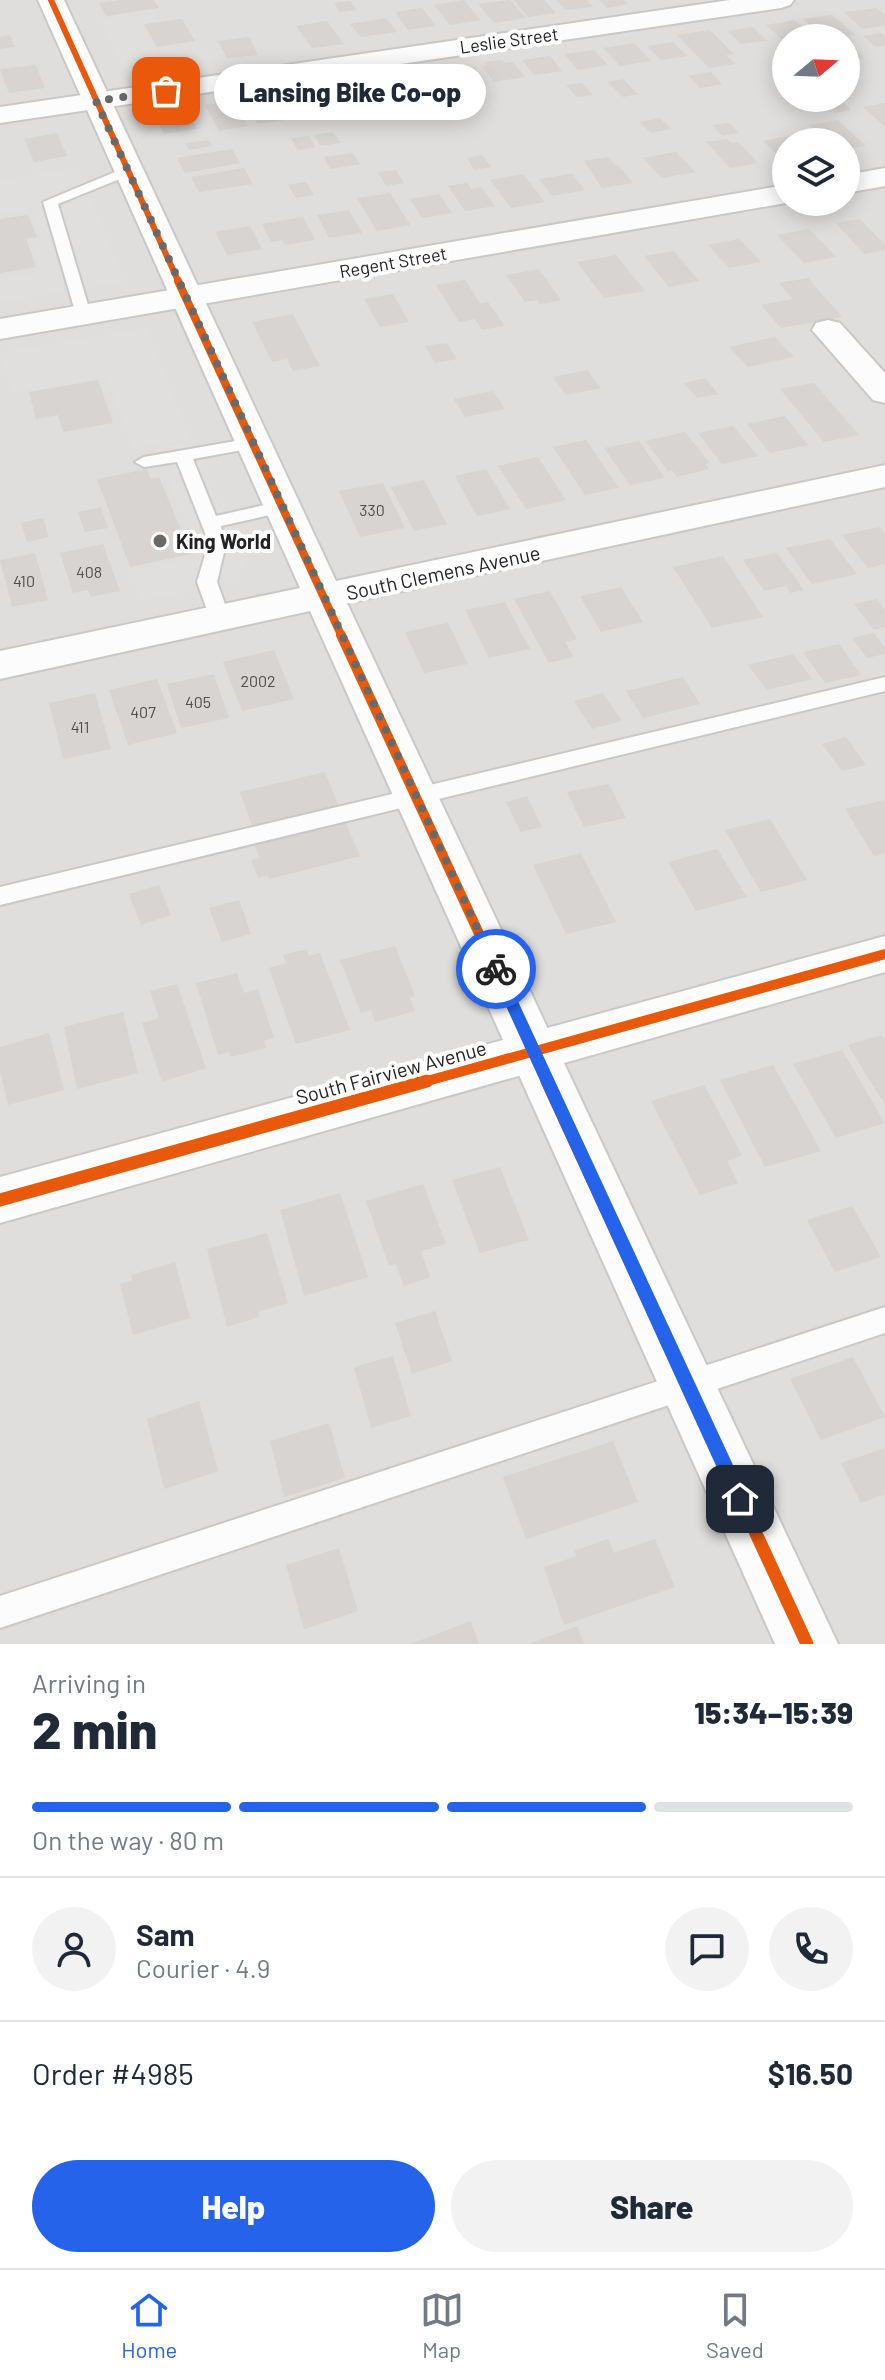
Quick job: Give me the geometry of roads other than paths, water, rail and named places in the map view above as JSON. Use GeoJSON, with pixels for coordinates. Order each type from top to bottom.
{"type":"FeatureCollection","features":[{"type":"Feature","properties":{"kind":"street"},"geometry":{"type":"LineString","coordinates":[[51,0],[807,1644]]}},
{"type":"Feature","properties":{"kind":"street","name":"Leslie Street"},"geometry":{"type":"LineString","coordinates":[[0,115],[781,0]]}},
{"type":"Feature","properties":{"kind":"street"},"geometry":{"type":"LineString","coordinates":[[860,181],[885,177]]}},
{"type":"Feature","properties":{"kind":"street","name":"Regent Street"},"geometry":{"type":"LineString","coordinates":[[0,329],[772,196]]}},
{"type":"Feature","properties":{"kind":"street"},"geometry":{"type":"LineString","coordinates":[[828,330],[885,393]]}},
{"type":"Feature","properties":{"kind":"street","name":"South Clemens Avenue"},"geometry":{"type":"LineString","coordinates":[[0,665],[885,476]]}},
{"type":"Feature","properties":{"kind":"street","name":"South Fairview Avenue"},"geometry":{"type":"LineString","coordinates":[[0,1200],[885,954]]}},
{"type":"Feature","properties":{"kind":"lane"},"geometry":{"type":"LineString","coordinates":[[83,315],[50,202],[127,171]]}},
{"type":"Feature","properties":{"kind":"lane"},"geometry":{"type":"LineString","coordinates":[[144,462],[253,443]]}},
{"type":"Feature","properties":{"kind":"lane"},"geometry":{"type":"LineString","coordinates":[[183,455],[216,548],[207,582],[220,618]]}},
{"type":"Feature","properties":{"kind":"lane"},"geometry":{"type":"LineString","coordinates":[[209,523],[282,507]]}},
{"type":"Feature","properties":{"kind":"lane"},"geometry":{"type":"LineString","coordinates":[[0,896],[885,684]]}},
{"type":"Feature","properties":{"kind":"lane"},"geometry":{"type":"LineString","coordinates":[[0,1612],[686,1383],[885,1320]]}},
{"type":"Feature","properties":{"kind":"place","name":"Lansing Bike Co-op"},"geometry":{"type":"Point","coordinates":[166,91]}},
{"type":"Feature","properties":{"kind":"place","name":"King World"},"geometry":{"type":"Point","coordinates":[160,541]}}]}
